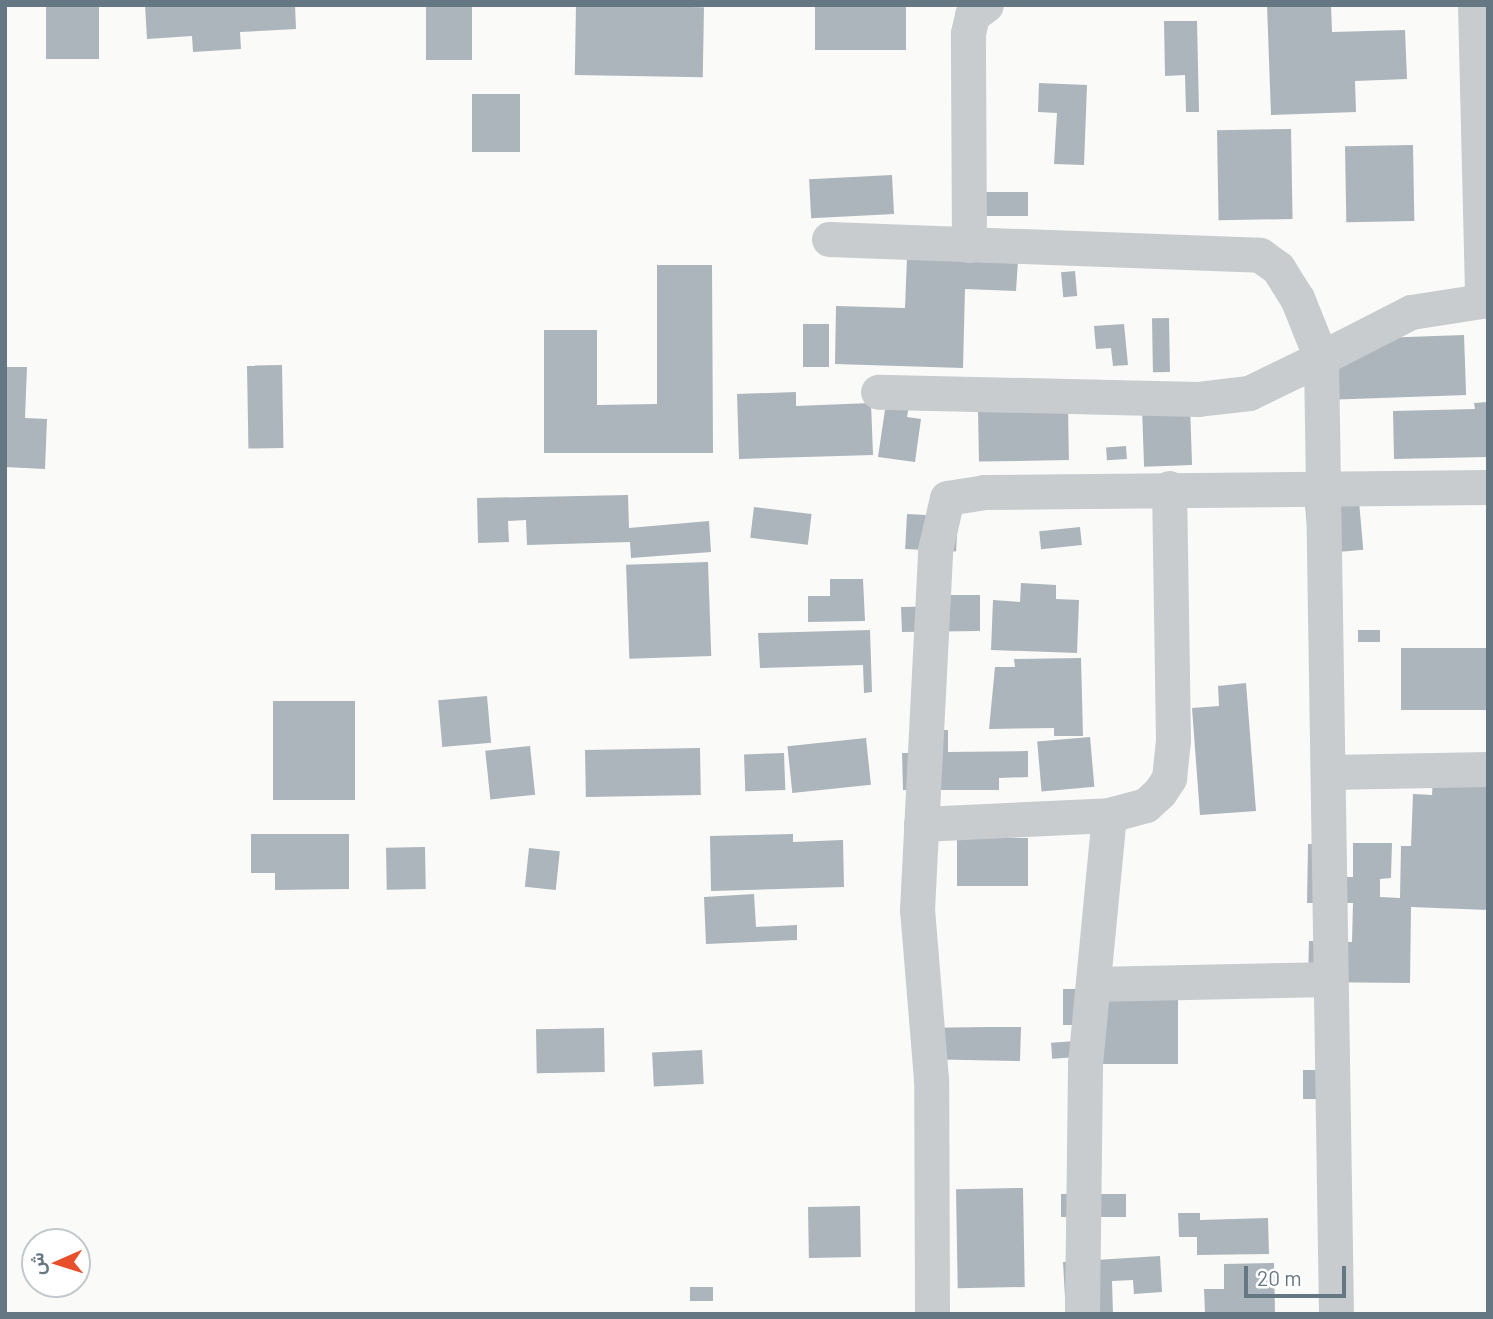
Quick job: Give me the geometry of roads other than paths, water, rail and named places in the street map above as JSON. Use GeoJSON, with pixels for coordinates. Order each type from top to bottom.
{"type":"FeatureCollection","features":[{"type":"Feature","properties":{"kind":"street"},"geometry":{"type":"LineString","coordinates":[[969,245],[968,33],[972,15],[986,5]]}},
{"type":"Feature","properties":{"kind":"street"},"geometry":{"type":"LineString","coordinates":[[878,392],[1198,399],[1249,393],[1411,312],[1485,300],[1475,5]]}},
{"type":"Feature","properties":{"kind":"street"},"geometry":{"type":"LineString","coordinates":[[829,239],[1260,255],[1278,268],[1297,298],[1321,358],[1326,486],[1336,1314]]}},
{"type":"Feature","properties":{"kind":"street"},"geometry":{"type":"LineString","coordinates":[[932,1314],[931,1079],[917,910],[935,550],[947,498],[984,492],[1169,488],[1488,487]]}},
{"type":"Feature","properties":{"kind":"street"},"geometry":{"type":"LineString","coordinates":[[921,824],[1109,815],[1146,805],[1168,778],[1169,488]]}},
{"type":"Feature","properties":{"kind":"street"},"geometry":{"type":"LineString","coordinates":[[1329,772],[1488,769]]}},
{"type":"Feature","properties":{"kind":"street"},"geometry":{"type":"LineString","coordinates":[[1082,1314],[1080,1171],[1093,984],[1109,815]]}},
{"type":"Feature","properties":{"kind":"street"},"geometry":{"type":"LineString","coordinates":[[1093,984],[1330,979]]}}]}
